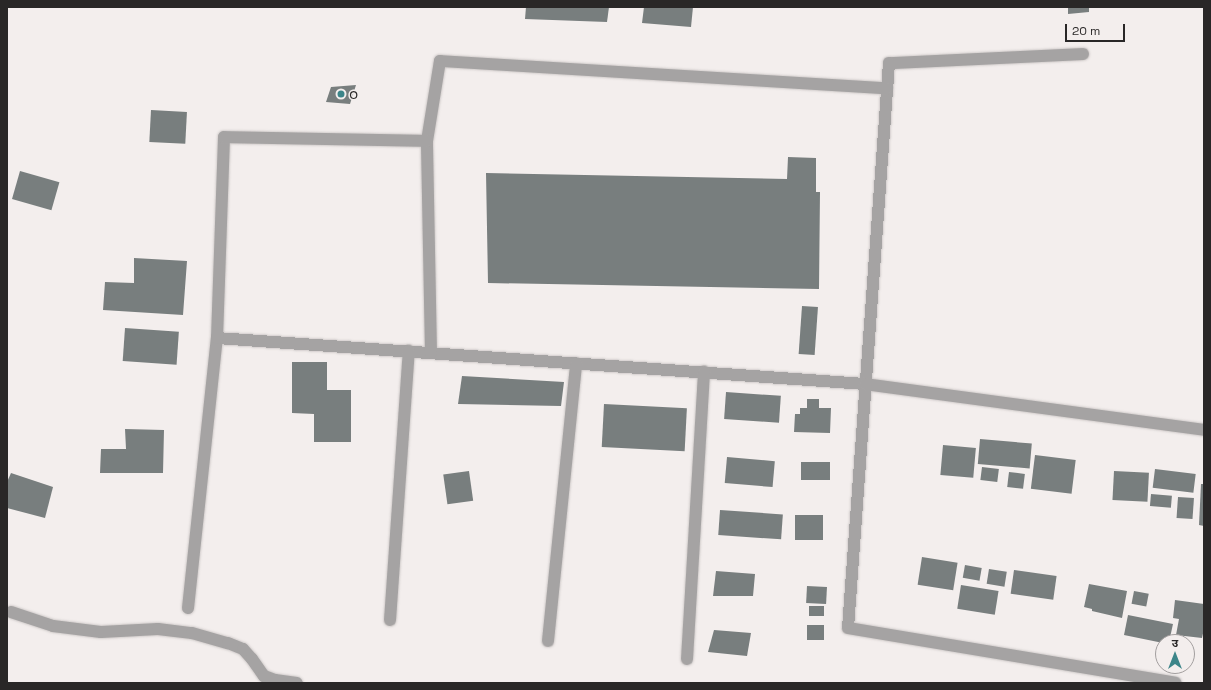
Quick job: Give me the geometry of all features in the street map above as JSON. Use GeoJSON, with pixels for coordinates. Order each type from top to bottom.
{"type":"FeatureCollection","features":[{"type":"Feature","properties":{"kind":"street"},"geometry":{"type":"LineString","coordinates":[[1083,54],[889,64],[848,628],[1175,683]]}},
{"type":"Feature","properties":{"kind":"street"},"geometry":{"type":"LineString","coordinates":[[431,353],[427,142],[440,61],[887,88]]}},
{"type":"Feature","properties":{"kind":"street"},"geometry":{"type":"LineString","coordinates":[[188,608],[217,338],[224,137],[427,142]]}},
{"type":"Feature","properties":{"kind":"street"},"geometry":{"type":"LineString","coordinates":[[217,338],[866,384],[1204,430]]}},
{"type":"Feature","properties":{"kind":"street"},"geometry":{"type":"LineString","coordinates":[[390,620],[409,351]]}},
{"type":"Feature","properties":{"kind":"street"},"geometry":{"type":"LineString","coordinates":[[548,641],[576,363]]}},
{"type":"Feature","properties":{"kind":"street"},"geometry":{"type":"LineString","coordinates":[[687,659],[704,372]]}},
{"type":"Feature","properties":{"kind":"street"},"geometry":{"type":"LineString","coordinates":[[10,612],[53,626],[100,632],[158,629],[192,632],[243,649],[264,676],[275,680],[297,683]]}},
{"type":"Feature","properties":{"kind":"building"},"geometry":{"type":"Polygon","coordinates":[[[526,7],[609,7],[607,22],[525,19],[526,7]]]}},
{"type":"Feature","properties":{"kind":"building"},"geometry":{"type":"Polygon","coordinates":[[[644,7],[693,7],[691,27],[642,23],[644,7]]]}},
{"type":"Feature","properties":{"kind":"building"},"geometry":{"type":"Polygon","coordinates":[[[1068,7],[1089,7],[1089,12],[1068,14],[1068,7]]]}},
{"type":"Feature","properties":{"kind":"building","name":"o"},"geometry":{"type":"Polygon","coordinates":[[[356,85],[350,104],[326,102],[331,87],[356,85]]]}},
{"type":"Feature","properties":{"kind":"building"},"geometry":{"type":"Polygon","coordinates":[[[151,110],[187,112],[185,144],[149,142],[151,110]]]}},
{"type":"Feature","properties":{"kind":"building"},"geometry":{"type":"Polygon","coordinates":[[[788,157],[816,158],[816,192],[820,192],[819,289],[488,283],[486,173],[787,179],[788,157]]]}},
{"type":"Feature","properties":{"kind":"building"},"geometry":{"type":"Polygon","coordinates":[[[20,171],[59,182],[51,210],[12,199],[20,171]]]}},
{"type":"Feature","properties":{"kind":"building"},"geometry":{"type":"Polygon","coordinates":[[[134,258],[187,261],[183,315],[103,310],[105,282],[134,283],[134,258]]]}},
{"type":"Feature","properties":{"kind":"building"},"geometry":{"type":"Polygon","coordinates":[[[802,306],[818,307],[815,355],[799,354],[802,306]]]}},
{"type":"Feature","properties":{"kind":"building"},"geometry":{"type":"Polygon","coordinates":[[[125,328],[179,332],[177,365],[123,361],[125,328]]]}},
{"type":"Feature","properties":{"kind":"building"},"geometry":{"type":"Polygon","coordinates":[[[292,362],[327,362],[327,390],[351,390],[351,442],[314,442],[314,414],[292,413],[292,362]]]}},
{"type":"Feature","properties":{"kind":"building"},"geometry":{"type":"Polygon","coordinates":[[[462,376],[564,382],[561,406],[458,404],[462,376]]]}},
{"type":"Feature","properties":{"kind":"building"},"geometry":{"type":"Polygon","coordinates":[[[726,392],[781,396],[779,423],[724,419],[726,392]]]}},
{"type":"Feature","properties":{"kind":"building"},"geometry":{"type":"Polygon","coordinates":[[[807,399],[819,399],[819,408],[831,408],[830,433],[794,432],[795,414],[800,414],[800,408],[807,408],[807,399]]]}},
{"type":"Feature","properties":{"kind":"building"},"geometry":{"type":"Polygon","coordinates":[[[604,404],[687,408],[685,451],[602,447],[604,404]]]}},
{"type":"Feature","properties":{"kind":"building"},"geometry":{"type":"Polygon","coordinates":[[[125,429],[164,430],[163,473],[100,473],[101,449],[126,449],[125,429]]]}},
{"type":"Feature","properties":{"kind":"building"},"geometry":{"type":"Polygon","coordinates":[[[980,439],[1032,444],[1030,468],[978,464],[980,439]]]}},
{"type":"Feature","properties":{"kind":"building"},"geometry":{"type":"Polygon","coordinates":[[[943,445],[976,448],[973,478],[940,475],[943,445]]]}},
{"type":"Feature","properties":{"kind":"building"},"geometry":{"type":"Polygon","coordinates":[[[1035,455],[1076,460],[1072,494],[1031,489],[1035,455]]]}},
{"type":"Feature","properties":{"kind":"building"},"geometry":{"type":"Polygon","coordinates":[[[727,457],[775,461],[773,487],[725,483],[727,457]]]}},
{"type":"Feature","properties":{"kind":"building"},"geometry":{"type":"Polygon","coordinates":[[[801,462],[830,462],[830,480],[801,480],[801,462]]]}},
{"type":"Feature","properties":{"kind":"building"},"geometry":{"type":"Polygon","coordinates":[[[982,467],[999,469],[997,482],[980,480],[982,467]]]}},
{"type":"Feature","properties":{"kind":"building"},"geometry":{"type":"Polygon","coordinates":[[[1155,469],[1196,474],[1193,493],[1153,488],[1155,469]]]}},
{"type":"Feature","properties":{"kind":"building"},"geometry":{"type":"Polygon","coordinates":[[[469,471],[473,501],[447,504],[443,475],[469,471]]]}},
{"type":"Feature","properties":{"kind":"building"},"geometry":{"type":"Polygon","coordinates":[[[1114,471],[1149,473],[1147,502],[1112,500],[1114,471]]]}},
{"type":"Feature","properties":{"kind":"building"},"geometry":{"type":"Polygon","coordinates":[[[1009,472],[1025,474],[1023,489],[1007,487],[1009,472]]]}},
{"type":"Feature","properties":{"kind":"building"},"geometry":{"type":"Polygon","coordinates":[[[11,473],[53,487],[45,518],[7,508],[7,482],[11,473]]]}},
{"type":"Feature","properties":{"kind":"building"},"geometry":{"type":"Polygon","coordinates":[[[1201,484],[1204,484],[1204,526],[1199,525],[1201,484]]]}},
{"type":"Feature","properties":{"kind":"building"},"geometry":{"type":"Polygon","coordinates":[[[1151,494],[1172,496],[1171,508],[1150,506],[1151,494]]]}},
{"type":"Feature","properties":{"kind":"building"},"geometry":{"type":"Polygon","coordinates":[[[1178,497],[1194,498],[1192,519],[1177,518],[1178,497]]]}},
{"type":"Feature","properties":{"kind":"building"},"geometry":{"type":"Polygon","coordinates":[[[720,510],[783,514],[781,539],[718,535],[720,510]]]}},
{"type":"Feature","properties":{"kind":"building"},"geometry":{"type":"Polygon","coordinates":[[[795,515],[823,515],[823,540],[795,540],[795,515]]]}},
{"type":"Feature","properties":{"kind":"building"},"geometry":{"type":"Polygon","coordinates":[[[922,557],[958,563],[953,590],[918,585],[922,557]]]}},
{"type":"Feature","properties":{"kind":"building"},"geometry":{"type":"Polygon","coordinates":[[[965,565],[982,568],[979,581],[963,578],[965,565]]]}},
{"type":"Feature","properties":{"kind":"building"},"geometry":{"type":"Polygon","coordinates":[[[989,569],[1007,572],[1004,587],[987,584],[989,569]]]}},
{"type":"Feature","properties":{"kind":"building"},"geometry":{"type":"Polygon","coordinates":[[[1014,570],[1057,576],[1053,600],[1011,594],[1014,570]]]}},
{"type":"Feature","properties":{"kind":"building"},"geometry":{"type":"Polygon","coordinates":[[[716,571],[755,574],[753,596],[713,596],[716,571]]]}},
{"type":"Feature","properties":{"kind":"building"},"geometry":{"type":"Polygon","coordinates":[[[1089,584],[1127,591],[1122,618],[1092,611],[1092,609],[1084,607],[1089,584]]]}},
{"type":"Feature","properties":{"kind":"building"},"geometry":{"type":"Polygon","coordinates":[[[961,585],[999,591],[995,615],[957,609],[961,585]]]}},
{"type":"Feature","properties":{"kind":"building"},"geometry":{"type":"Polygon","coordinates":[[[807,586],[827,587],[826,604],[806,603],[807,586]]]}},
{"type":"Feature","properties":{"kind":"building"},"geometry":{"type":"Polygon","coordinates":[[[1134,591],[1149,594],[1146,607],[1132,604],[1134,591]]]}},
{"type":"Feature","properties":{"kind":"building"},"geometry":{"type":"Polygon","coordinates":[[[1175,600],[1204,604],[1204,629],[1202,638],[1195,637],[1195,634],[1176,634],[1179,619],[1173,618],[1175,600]]]}},
{"type":"Feature","properties":{"kind":"building"},"geometry":{"type":"Polygon","coordinates":[[[809,606],[824,606],[824,616],[809,616],[809,606]]]}},
{"type":"Feature","properties":{"kind":"building"},"geometry":{"type":"Polygon","coordinates":[[[1128,615],[1173,624],[1171,634],[1155,634],[1155,641],[1124,635],[1128,615]]]}},
{"type":"Feature","properties":{"kind":"building"},"geometry":{"type":"Polygon","coordinates":[[[807,625],[824,625],[824,640],[807,640],[807,625]]]}},
{"type":"Feature","properties":{"kind":"building"},"geometry":{"type":"Polygon","coordinates":[[[714,630],[751,633],[747,656],[708,652],[714,630]]]}},
{"type":"Feature","properties":{"kind":"place","name":"o"},"geometry":{"type":"Point","coordinates":[341,94]}}]}
